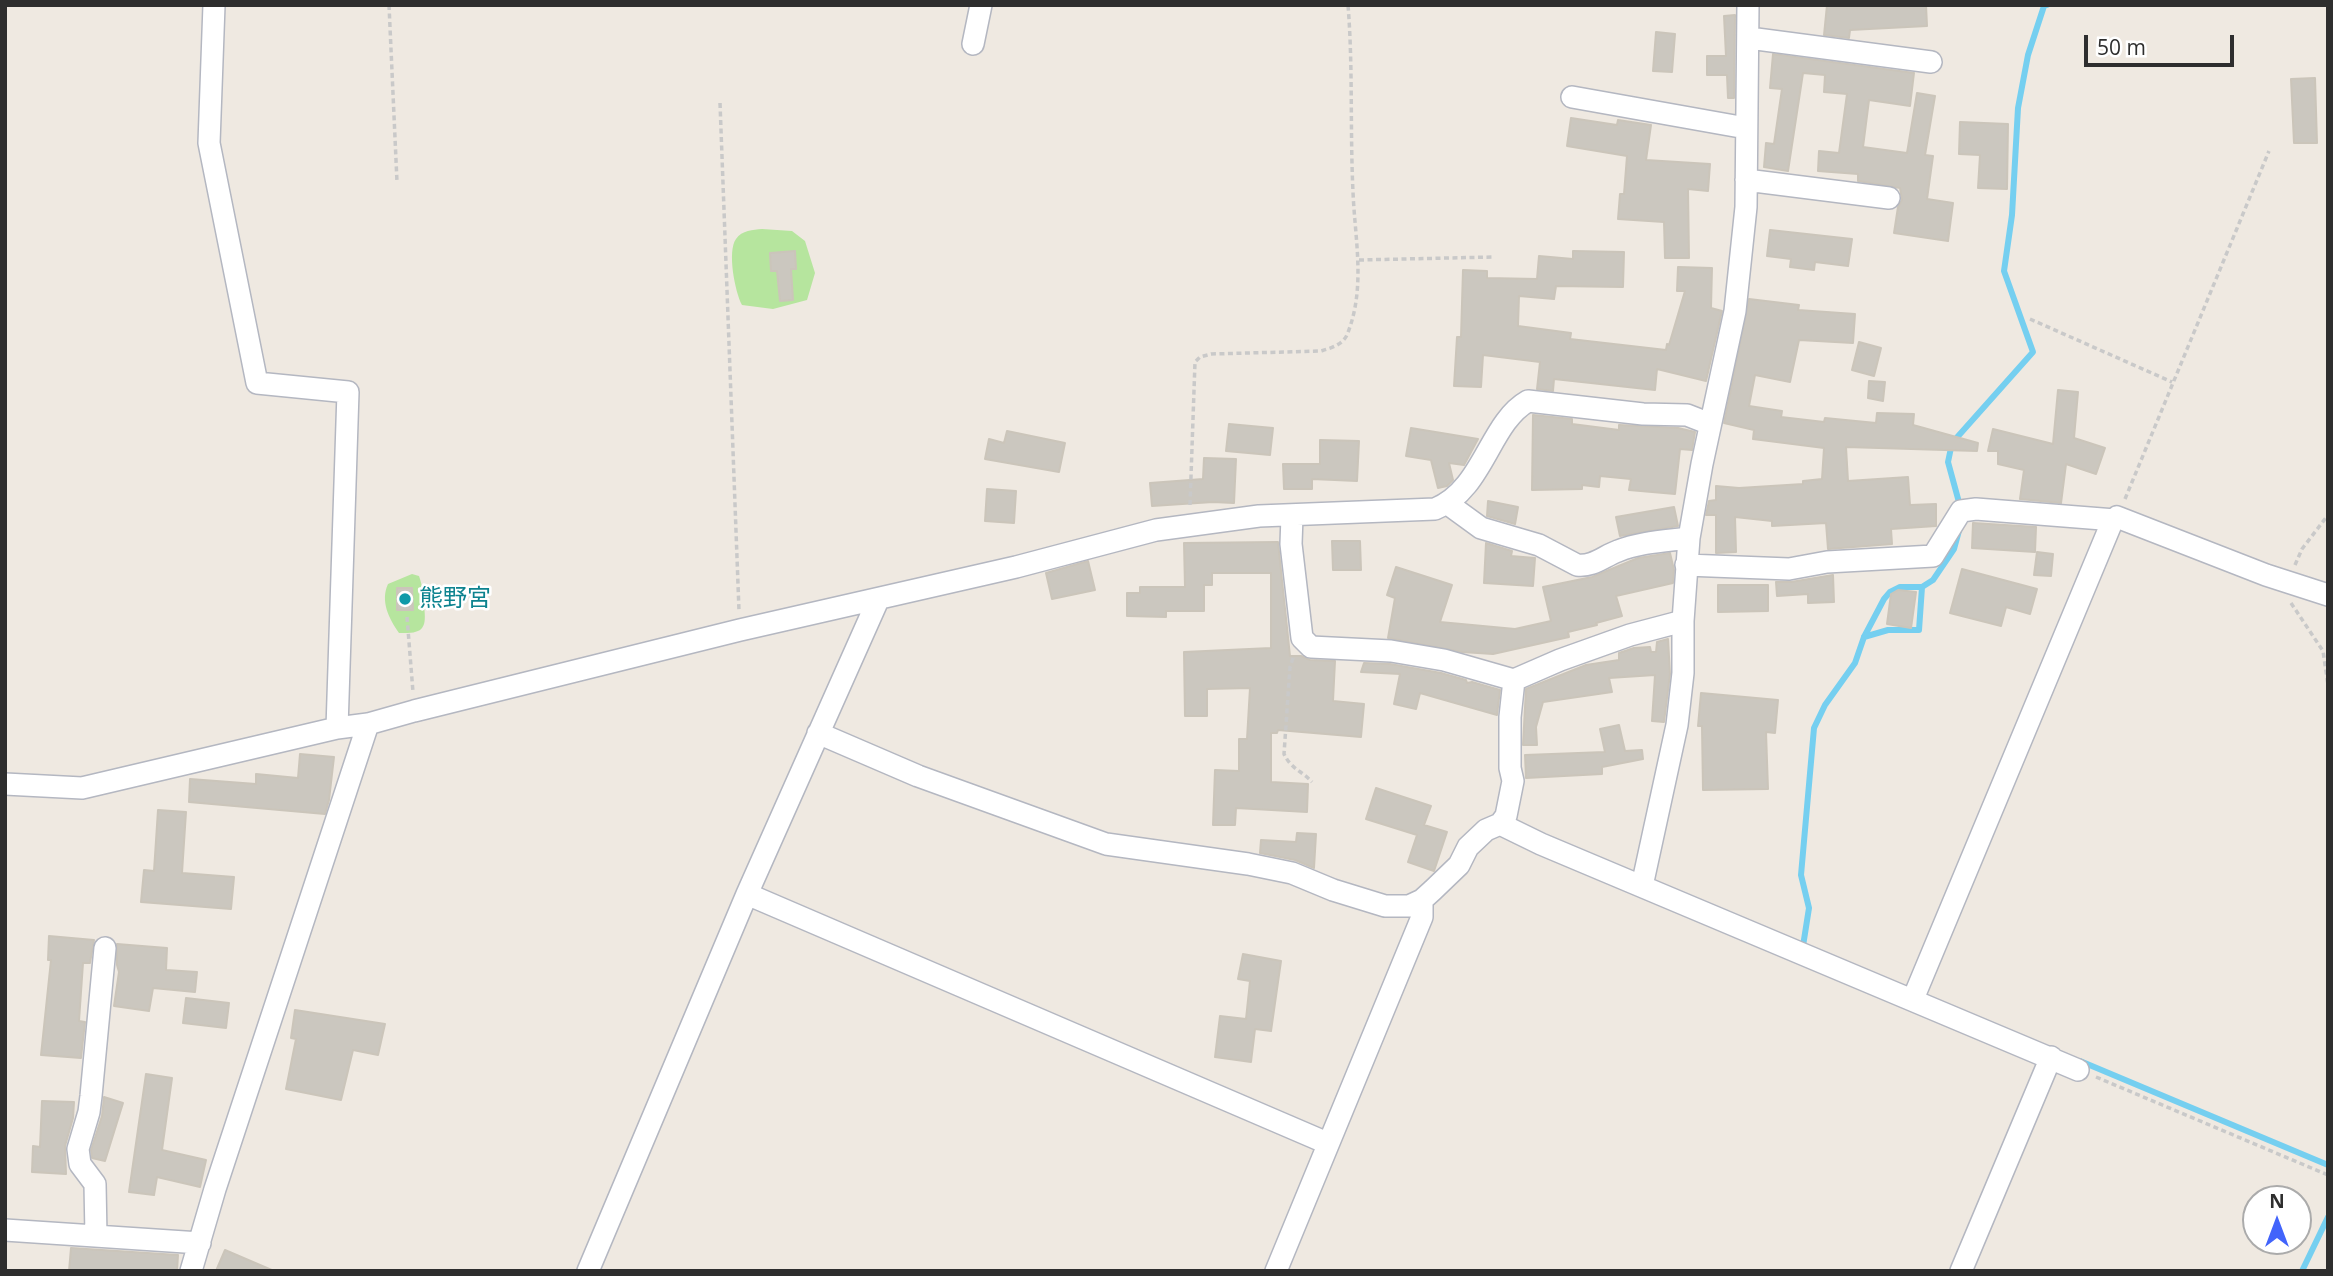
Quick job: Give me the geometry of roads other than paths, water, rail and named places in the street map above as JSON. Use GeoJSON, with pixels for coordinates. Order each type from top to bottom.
{"type":"FeatureCollection","features":[{"type":"Feature","properties":{"kind":"street"},"geometry":{"type":"LineString","coordinates":[[214,5],[209,143],[257,383],[348,392],[337,729]]}},
{"type":"Feature","properties":{"kind":"street"},"geometry":{"type":"LineString","coordinates":[[973,44],[981,5]]}},
{"type":"Feature","properties":{"kind":"street"},"geometry":{"type":"LineString","coordinates":[[1642,886],[1677,725],[1683,673],[1683,621],[1689,538],[1735,311],[1746,207],[1748,5]]}},
{"type":"Feature","properties":{"kind":"street"},"geometry":{"type":"LineString","coordinates":[[1749,38],[1931,62]]}},
{"type":"Feature","properties":{"kind":"street"},"geometry":{"type":"LineString","coordinates":[[1572,97],[1746,128]]}},
{"type":"Feature","properties":{"kind":"street"},"geometry":{"type":"LineString","coordinates":[[1746,180],[1889,198]]}},
{"type":"Feature","properties":{"kind":"street"},"geometry":{"type":"LineString","coordinates":[[5,784],[82,788],[368,724],[414,710],[740,630],[878,600],[1156,530],[1259,516],[1435,509],[1458,495],[1487,456],[1507,420],[1528,401],[1643,414],[1687,415],[1710,424]]}},
{"type":"Feature","properties":{"kind":"street"},"geometry":{"type":"LineString","coordinates":[[1448,503],[1480,527],[1539,545],[1577,565],[1584,566],[1619,550],[1689,538]]}},
{"type":"Feature","properties":{"kind":"street"},"geometry":{"type":"LineString","coordinates":[[1686,565],[1789,569],[1827,562],[1933,556],[1953,520],[1961,511],[1968,510],[2116,518],[2266,575],[2328,595]]}},
{"type":"Feature","properties":{"kind":"street"},"geometry":{"type":"LineString","coordinates":[[1292,516],[1291,544],[1304,642],[1311,647],[1379,649],[1444,660],[1514,680],[1630,635],[1683,621]]}},
{"type":"Feature","properties":{"kind":"street"},"geometry":{"type":"LineString","coordinates":[[1913,999],[2039,694],[2116,518]]}},
{"type":"Feature","properties":{"kind":"street"},"geometry":{"type":"LineString","coordinates":[[588,1271],[747,894],[878,600]]}},
{"type":"Feature","properties":{"kind":"street"},"geometry":{"type":"LineString","coordinates":[[818,733],[918,776],[1106,844],[1248,864],[1292,873],[1333,890],[1385,905],[1409,905],[1422,900],[1459,865],[1468,847],[1482,834],[1500,824],[1506,816],[1513,781],[1510,768],[1510,716],[1514,680]]}},
{"type":"Feature","properties":{"kind":"street"},"geometry":{"type":"LineString","coordinates":[[197,1269],[200,1243],[215,1189],[368,724]]}},
{"type":"Feature","properties":{"kind":"street"},"geometry":{"type":"LineString","coordinates":[[1500,824],[1541,844],[2078,1070]]}},
{"type":"Feature","properties":{"kind":"street"},"geometry":{"type":"LineString","coordinates":[[747,894],[1327,1143]]}},
{"type":"Feature","properties":{"kind":"street"},"geometry":{"type":"LineString","coordinates":[[1276,1271],[1422,916],[1422,900]]}},
{"type":"Feature","properties":{"kind":"street"},"geometry":{"type":"LineString","coordinates":[[96,1236],[95,1184],[80,1164],[78,1149],[92,1096],[105,948]]}},
{"type":"Feature","properties":{"kind":"street"},"geometry":{"type":"LineString","coordinates":[[1961,1271],[2050,1057]]}},
{"type":"Feature","properties":{"kind":"street"},"geometry":{"type":"LineString","coordinates":[[5,1230],[200,1243]]}},
{"type":"Feature","properties":{"kind":"waterway"},"geometry":{"type":"LineString","coordinates":[[1960,506],[1948,462],[1952,443],[2033,352],[2004,271],[2012,215],[2018,108],[2028,55],[2044,6],[2047,5]]}},
{"type":"Feature","properties":{"kind":"waterway"},"geometry":{"type":"LineString","coordinates":[[1808,948],[1803,946],[1809,908],[1801,875],[1814,728],[1825,705],[1855,663],[1864,637],[1884,599],[1900,587],[1922,587],[1933,580],[1954,549],[1960,527]]}},
{"type":"Feature","properties":{"kind":"waterway"},"geometry":{"type":"LineString","coordinates":[[1864,637],[1888,630],[1919,630],[1922,587]]}},
{"type":"Feature","properties":{"kind":"waterway"},"geometry":{"type":"LineString","coordinates":[[2080,1061],[2328,1165]]}},
{"type":"Feature","properties":{"kind":"waterway"},"geometry":{"type":"LineString","coordinates":[[2302,1271],[2328,1217]]}},
{"type":"Feature","properties":{"kind":"place","name":"熊野宮"},"geometry":{"type":"Point","coordinates":[405,599]}}]}
